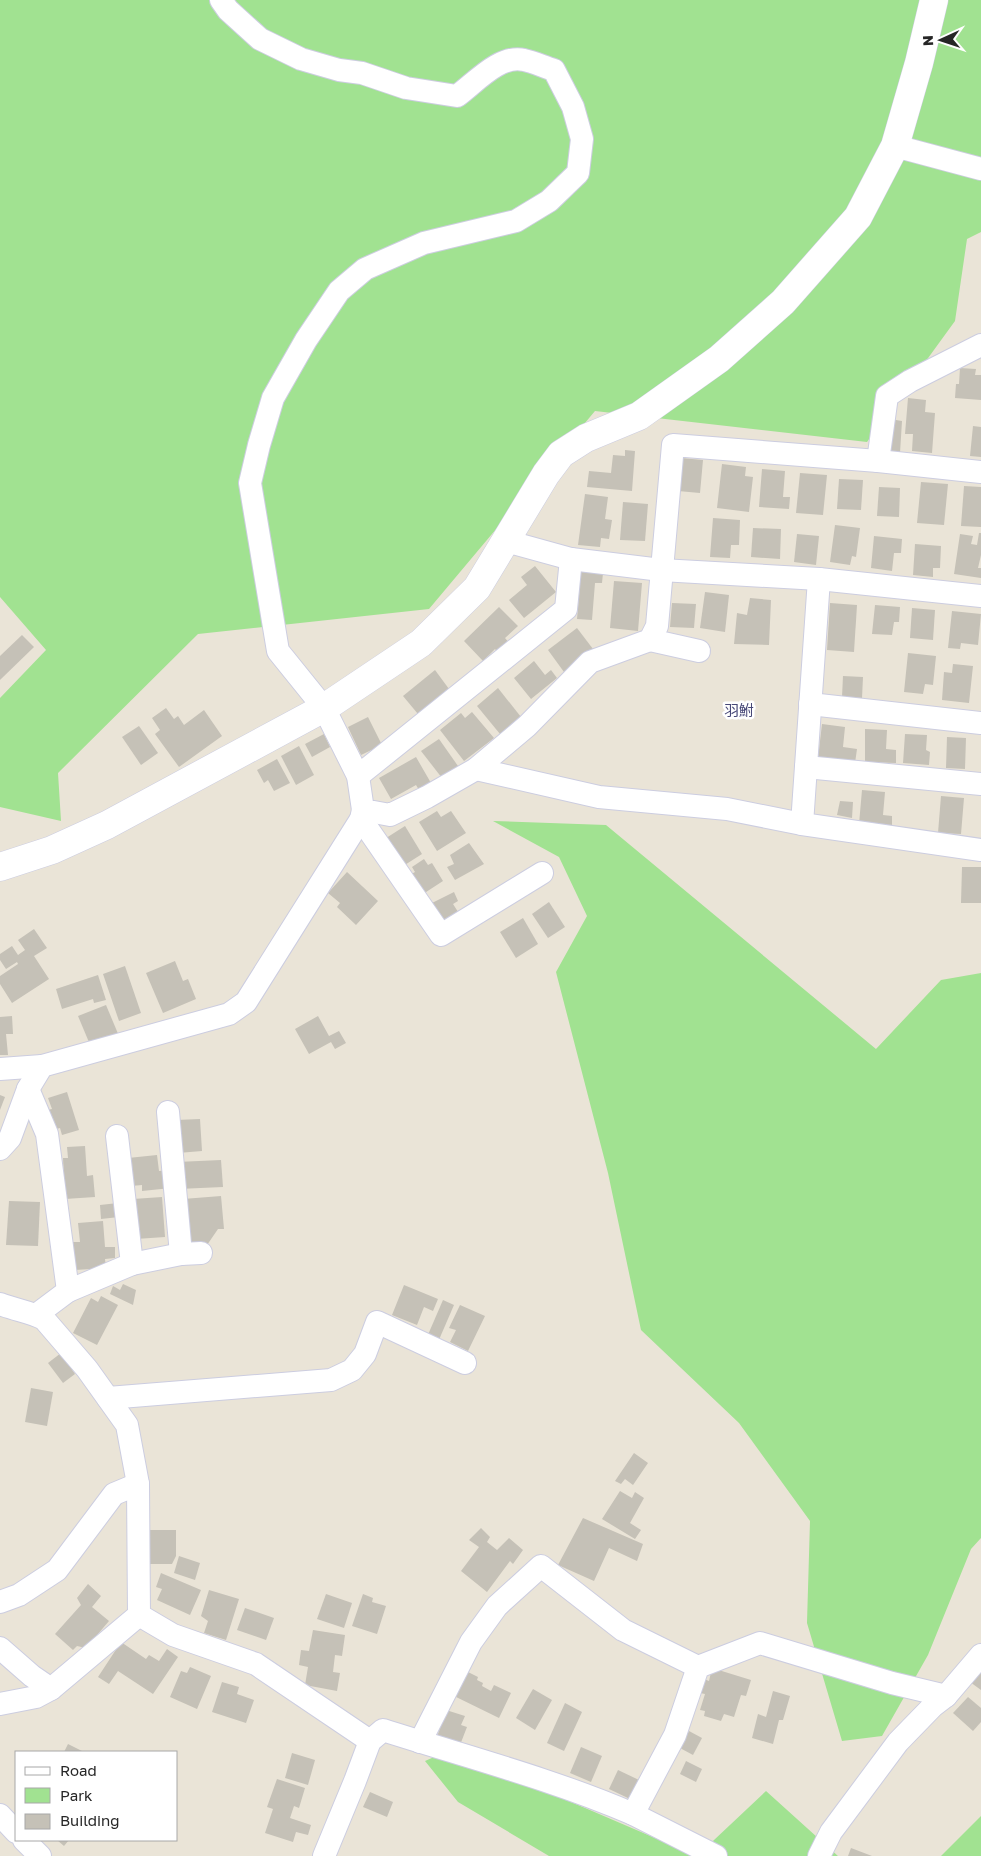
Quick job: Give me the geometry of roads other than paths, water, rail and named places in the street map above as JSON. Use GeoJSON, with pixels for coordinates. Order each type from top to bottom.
{"type":"FeatureCollection","features":[{"type":"Feature","properties":{"kind":"street"},"geometry":{"type":"LineString","coordinates":[[221,0],[228,10],[260,39],[301,59],[339,70],[362,73],[406,88],[457,96],[495,66],[506,60],[523,59],[554,70],[573,107],[582,139],[578,173],[549,200],[516,221],[424,243],[365,269],[339,291],[306,340],[274,398],[250,483],[278,651],[324,708],[358,776],[362,815],[441,935],[542,873]]}},
{"type":"Feature","properties":{"kind":"street"},"geometry":{"type":"LineString","coordinates":[[0,867],[52,850],[107,825],[324,708],[421,643],[477,588],[546,474],[561,454],[586,438],[639,416],[719,358],[783,302],[858,217],[895,146],[919,63],[934,0]]}},
{"type":"Feature","properties":{"kind":"street"},"geometry":{"type":"LineString","coordinates":[[895,146],[981,169]]}},
{"type":"Feature","properties":{"kind":"street"},"geometry":{"type":"LineString","coordinates":[[878,461],[887,396],[981,345]]}},
{"type":"Feature","properties":{"kind":"street"},"geometry":{"type":"LineString","coordinates":[[650,640],[657,626],[673,445],[878,461],[981,472]]}},
{"type":"Feature","properties":{"kind":"street"},"geometry":{"type":"LineString","coordinates":[[506,542],[571,559],[661,570],[819,579],[981,596]]}},
{"type":"Feature","properties":{"kind":"street"},"geometry":{"type":"LineString","coordinates":[[358,776],[566,609],[571,559]]}},
{"type":"Feature","properties":{"kind":"street"},"geometry":{"type":"LineString","coordinates":[[802,824],[819,579]]}},
{"type":"Feature","properties":{"kind":"street"},"geometry":{"type":"LineString","coordinates":[[362,815],[390,815],[476,769],[527,726],[590,662],[650,640],[699,651]]}},
{"type":"Feature","properties":{"kind":"street"},"geometry":{"type":"LineString","coordinates":[[810,704],[981,723]]}},
{"type":"Feature","properties":{"kind":"street"},"geometry":{"type":"LineString","coordinates":[[806,766],[981,784]]}},
{"type":"Feature","properties":{"kind":"street"},"geometry":{"type":"LineString","coordinates":[[476,769],[599,797],[727,809],[802,824],[981,850]]}},
{"type":"Feature","properties":{"kind":"street"},"geometry":{"type":"LineString","coordinates":[[0,1070],[42,1066],[229,1014],[246,1002],[362,815]]}},
{"type":"Feature","properties":{"kind":"street"},"geometry":{"type":"LineString","coordinates":[[0,1149],[10,1138],[28,1089],[42,1066]]}},
{"type":"Feature","properties":{"kind":"street"},"geometry":{"type":"LineString","coordinates":[[28,1089],[47,1134],[68,1291]]}},
{"type":"Feature","properties":{"kind":"street"},"geometry":{"type":"LineString","coordinates":[[36,1315],[68,1291],[132,1264],[190,1253],[168,1112]]}},
{"type":"Feature","properties":{"kind":"street"},"geometry":{"type":"LineString","coordinates":[[116,1136],[132,1264]]}},
{"type":"Feature","properties":{"kind":"street"},"geometry":{"type":"LineString","coordinates":[[0,1304],[36,1315],[44,1320],[75,1355],[127,1425],[138,1484],[139,1615]]}},
{"type":"Feature","properties":{"kind":"street"},"geometry":{"type":"LineString","coordinates":[[108,1398],[331,1380],[352,1370],[365,1354],[377,1322],[465,1363]]}},
{"type":"Feature","properties":{"kind":"street"},"geometry":{"type":"LineString","coordinates":[[0,1602],[20,1595],[57,1570],[114,1494],[138,1484]]}},
{"type":"Feature","properties":{"kind":"street"},"geometry":{"type":"LineString","coordinates":[[420,1742],[471,1642],[497,1606],[541,1566],[623,1630],[698,1667],[760,1643],[892,1683],[946,1696]]}},
{"type":"Feature","properties":{"kind":"street"},"geometry":{"type":"LineString","coordinates":[[0,1704],[36,1697],[51,1689],[139,1615]]}},
{"type":"Feature","properties":{"kind":"street"},"geometry":{"type":"LineString","coordinates":[[139,1615],[173,1635],[256,1664],[370,1740]]}},
{"type":"Feature","properties":{"kind":"street"},"geometry":{"type":"LineString","coordinates":[[0,1648],[32,1676],[51,1689]]}},
{"type":"Feature","properties":{"kind":"street"},"geometry":{"type":"LineString","coordinates":[[819,1856],[831,1832],[898,1742],[933,1706],[946,1696],[981,1655]]}},
{"type":"Feature","properties":{"kind":"street"},"geometry":{"type":"LineString","coordinates":[[633,1814],[675,1735],[698,1667]]}},
{"type":"Feature","properties":{"kind":"street"},"geometry":{"type":"LineString","coordinates":[[324,1856],[370,1740],[383,1730],[582,1794],[633,1814],[716,1856]]}},
{"type":"Feature","properties":{"kind":"street"},"geometry":{"type":"LineString","coordinates":[[0,1815],[15,1831]]}},
{"type":"Feature","properties":{"kind":"street"},"geometry":{"type":"LineString","coordinates":[[25,1841],[40,1856]]}},
{"type":"Feature","properties":{"kind":"district","name":"羽鮒"},"geometry":{"type":"Point","coordinates":[739,711]}}]}
